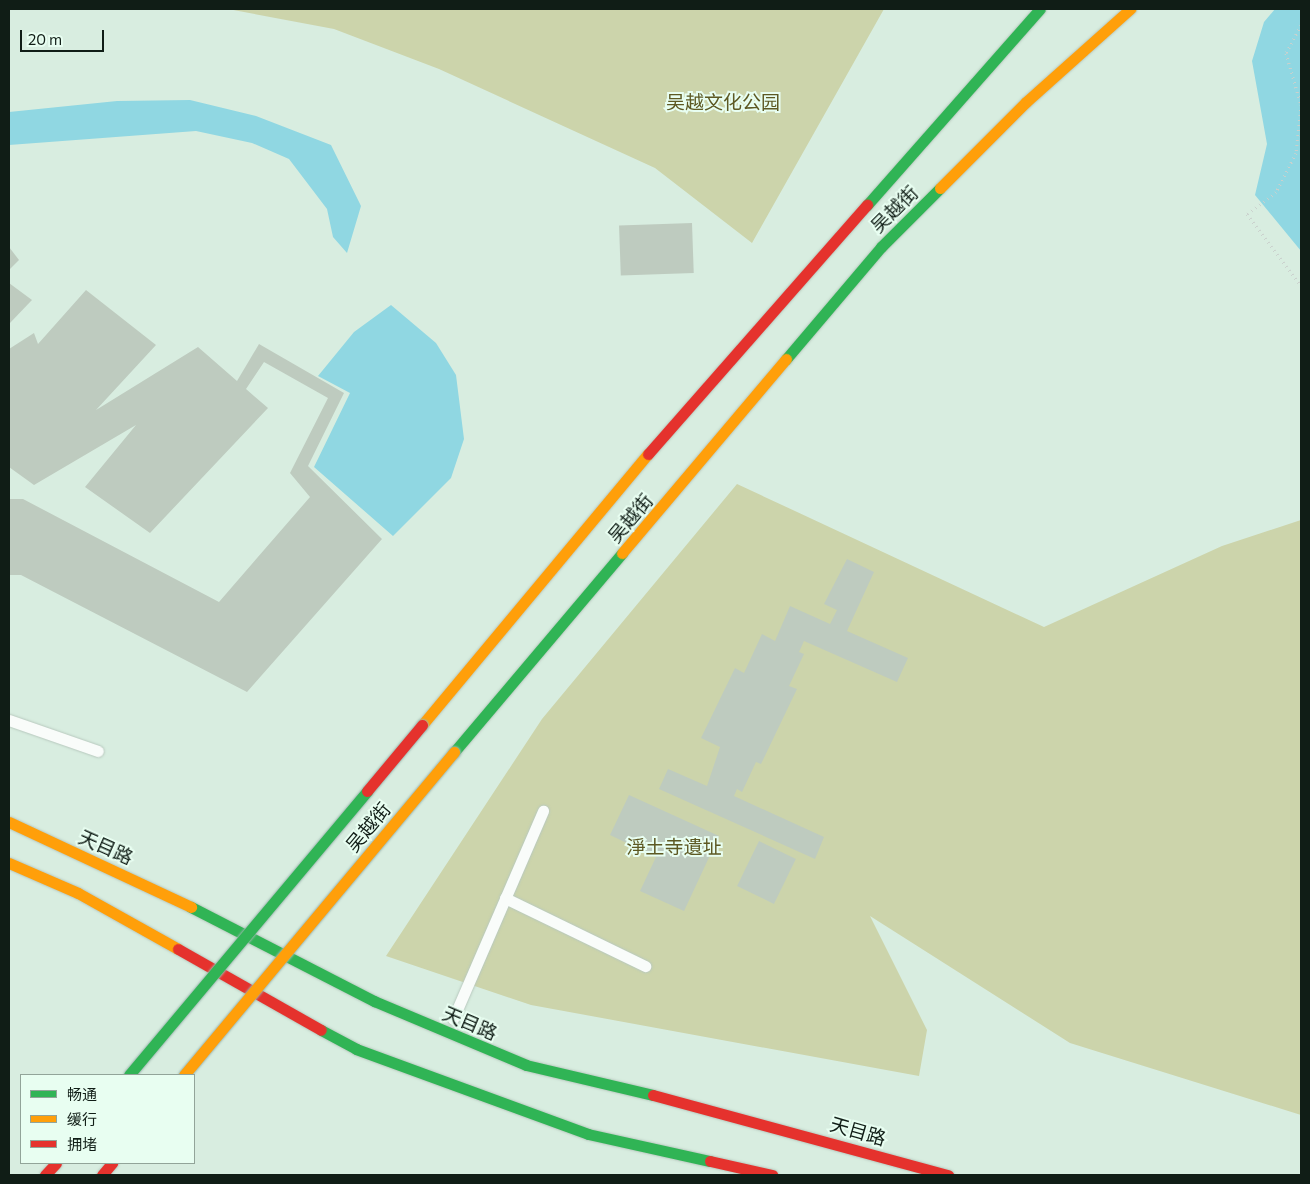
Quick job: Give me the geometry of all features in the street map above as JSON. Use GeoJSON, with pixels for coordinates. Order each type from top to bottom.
{"type":"FeatureCollection","features":[{"type":"Feature","properties":{"kind":"main road","name":"吴越街"},"geometry":{"type":"LineString","coordinates":[[130,1074],[658,442],[1040,9]]}},
{"type":"Feature","properties":{"kind":"main road","name":"吴越街"},"geometry":{"type":"LineString","coordinates":[[185,1074],[881,247],[1026,102],[1130,9]]}},
{"type":"Feature","properties":{"kind":"main road","name":"天目路"},"geometry":{"type":"LineString","coordinates":[[9,822],[145,884],[374,1001],[526,1065],[728,1113],[948,1175]]}},
{"type":"Feature","properties":{"kind":"main road"},"geometry":{"type":"LineString","coordinates":[[9,863],[78,894],[356,1049],[588,1134],[772,1175]]}},
{"type":"Feature","properties":{"kind":"main road"},"geometry":{"type":"LineString","coordinates":[[46,1175],[55,1164]]}},
{"type":"Feature","properties":{"kind":"main road"},"geometry":{"type":"LineString","coordinates":[[102,1175],[111,1164]]}},
{"type":"Feature","properties":{"kind":"lane"},"geometry":{"type":"LineString","coordinates":[[9,720],[98,751]]}},
{"type":"Feature","properties":{"kind":"lane"},"geometry":{"type":"LineString","coordinates":[[453,1020],[543,811]]}},
{"type":"Feature","properties":{"kind":"lane"},"geometry":{"type":"LineString","coordinates":[[505,898],[645,966]]}},
{"type":"Feature","properties":{"kind":"path"},"geometry":{"type":"LineString","coordinates":[[1301,25],[1286,53],[1301,105],[1296,153],[1276,192],[1247,214],[1301,286]]}},
{"type":"Feature","properties":{"kind":"green space","name":"吴越文化公园"},"geometry":{"type":"Polygon","coordinates":[[[228,9],[884,9],[752,243],[655,168],[439,69],[334,29],[228,9]]]}},
{"type":"Feature","properties":{"kind":"green space","name":"淨土寺遺址"},"geometry":{"type":"Polygon","coordinates":[[[737,484],[1044,627],[1222,546],[1301,520],[1301,1115],[1070,1043],[870,916],[927,1030],[919,1076],[531,1005],[386,956],[542,719],[737,484]]]}},
{"type":"Feature","properties":{"kind":"water"},"geometry":{"type":"Polygon","coordinates":[[[1275,9],[1301,9],[1301,251],[1255,195],[1267,144],[1252,61],[1264,22],[1275,9]]]}},
{"type":"Feature","properties":{"kind":"water"},"geometry":{"type":"Polygon","coordinates":[[[190,100],[256,116],[331,145],[361,206],[347,253],[333,237],[327,209],[289,159],[252,143],[196,131],[9,145],[9,112],[117,101],[190,100]]]}},
{"type":"Feature","properties":{"kind":"water"},"geometry":{"type":"Polygon","coordinates":[[[391,305],[436,343],[456,375],[464,439],[451,478],[393,536],[314,467],[350,393],[318,376],[354,332],[391,305]]]}},
{"type":"Feature","properties":{"kind":"building"},"geometry":{"type":"Polygon","coordinates":[[[692,223],[694,273],[621,276],[619,226],[692,223]]]}},
{"type":"Feature","properties":{"kind":"building"},"geometry":{"type":"Polygon","coordinates":[[[9,247],[19,260],[9,270],[9,247]]]}},
{"type":"Feature","properties":{"kind":"building"},"geometry":{"type":"Polygon","coordinates":[[[9,283],[32,300],[9,324],[9,283]]]}},
{"type":"Feature","properties":{"kind":"building"},"geometry":{"type":"Polygon","coordinates":[[[86,290],[156,345],[96,410],[198,347],[237,381],[259,344],[344,393],[308,466],[382,539],[247,692],[21,575],[9,575],[9,499],[23,499],[219,602],[310,497],[290,473],[328,398],[264,362],[246,389],[268,408],[150,533],[85,487],[136,425],[34,485],[9,467],[9,349],[34,333],[38,344],[86,290]]]}},
{"type":"Feature","properties":{"kind":"building"},"geometry":{"type":"Polygon","coordinates":[[[847,559],[874,572],[847,631],[908,658],[897,682],[804,641],[799,652],[804,654],[789,686],[797,689],[761,764],[756,762],[742,792],[737,789],[734,796],[824,837],[815,859],[659,789],[668,769],[707,786],[720,747],[701,738],[735,668],[744,673],[762,634],[775,641],[790,606],[830,624],[837,610],[824,604],[847,559]]]}},
{"type":"Feature","properties":{"kind":"building"},"geometry":{"type":"Polygon","coordinates":[[[629,795],[719,836],[684,911],[640,891],[656,857],[610,835],[629,795]]]}},
{"type":"Feature","properties":{"kind":"building"},"geometry":{"type":"Polygon","coordinates":[[[759,841],[796,859],[774,904],[737,886],[759,841]]]}},
{"type":"Feature","properties":{"kind":"traffic: fast"},"geometry":{"type":"LineString","coordinates":[[867,205],[1040,9]]}},
{"type":"Feature","properties":{"kind":"traffic: fast"},"geometry":{"type":"LineString","coordinates":[[786,359],[881,247],[940,188]]}},
{"type":"Feature","properties":{"kind":"traffic: fast"},"geometry":{"type":"LineString","coordinates":[[454,752],[622,553]]}},
{"type":"Feature","properties":{"kind":"traffic: fast"},"geometry":{"type":"LineString","coordinates":[[130,1074],[367,791]]}},
{"type":"Feature","properties":{"kind":"traffic: fast"},"geometry":{"type":"LineString","coordinates":[[191,907],[374,1001],[526,1065],[653,1095]]}},
{"type":"Feature","properties":{"kind":"traffic: fast"},"geometry":{"type":"LineString","coordinates":[[321,1030],[356,1049],[588,1134],[710,1161]]}},
{"type":"Feature","properties":{"kind":"traffic: slow"},"geometry":{"type":"LineString","coordinates":[[940,188],[1026,102],[1130,9]]}},
{"type":"Feature","properties":{"kind":"traffic: slow"},"geometry":{"type":"LineString","coordinates":[[622,553],[786,359]]}},
{"type":"Feature","properties":{"kind":"traffic: slow"},"geometry":{"type":"LineString","coordinates":[[422,725],[648,454]]}},
{"type":"Feature","properties":{"kind":"traffic: slow"},"geometry":{"type":"LineString","coordinates":[[185,1074],[454,752]]}},
{"type":"Feature","properties":{"kind":"traffic: slow"},"geometry":{"type":"LineString","coordinates":[[9,822],[191,907]]}},
{"type":"Feature","properties":{"kind":"traffic: slow"},"geometry":{"type":"LineString","coordinates":[[9,863],[78,893],[178,949]]}},
{"type":"Feature","properties":{"kind":"traffic: jam"},"geometry":{"type":"LineString","coordinates":[[648,454],[867,205]]}},
{"type":"Feature","properties":{"kind":"traffic: jam"},"geometry":{"type":"LineString","coordinates":[[367,791],[422,725]]}},
{"type":"Feature","properties":{"kind":"traffic: jam"},"geometry":{"type":"LineString","coordinates":[[178,949],[321,1030]]}},
{"type":"Feature","properties":{"kind":"traffic: jam"},"geometry":{"type":"LineString","coordinates":[[653,1095],[948,1175]]}},
{"type":"Feature","properties":{"kind":"traffic: jam"},"geometry":{"type":"LineString","coordinates":[[710,1161],[772,1175]]}},
{"type":"Feature","properties":{"kind":"traffic: jam"},"geometry":{"type":"LineString","coordinates":[[45,1175],[55,1164]]}},
{"type":"Feature","properties":{"kind":"traffic: jam"},"geometry":{"type":"LineString","coordinates":[[102,1175],[111,1164]]}}]}
